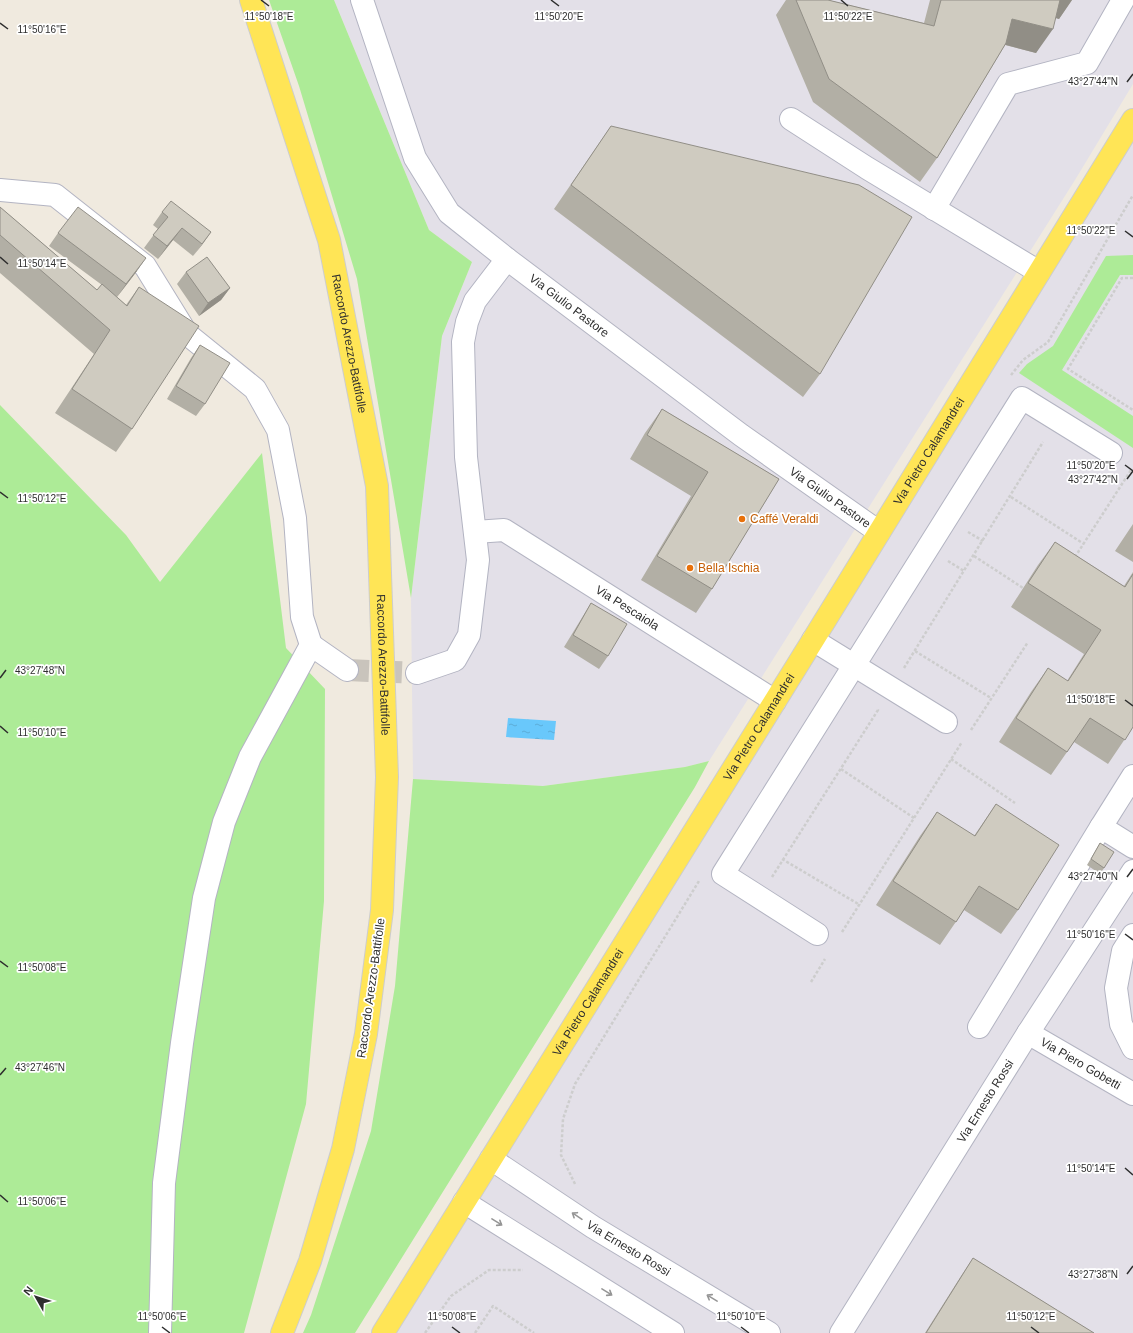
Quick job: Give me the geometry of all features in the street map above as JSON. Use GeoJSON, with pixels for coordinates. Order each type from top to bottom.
{"type":"FeatureCollection","features":[{"type":"Feature","properties":{"kind":"main road","name":"Raccordo Arezzo-Battifolle"},"geometry":{"type":"LineString","coordinates":[[252,0],[328,240],[377,486],[387,777],[382,910],[366,1034],[340,1156],[310,1261],[282,1333]]}},
{"type":"Feature","properties":{"kind":"main road","name":"Via Pietro Calamandrei"},"geometry":{"type":"LineString","coordinates":[[383,1333],[813,640],[1133,120]]}},
{"type":"Feature","properties":{"kind":"street","name":"Via Giulio Pastore"},"geometry":{"type":"LineString","coordinates":[[362,0],[415,158],[449,213],[507,259],[741,435],[879,532]]}},
{"type":"Feature","properties":{"kind":"street"},"geometry":{"type":"LineString","coordinates":[[934,209],[1008,84],[1087,64],[1123,0]]}},
{"type":"Feature","properties":{"kind":"street"},"geometry":{"type":"LineString","coordinates":[[791,119],[934,209],[1039,272]]}},
{"type":"Feature","properties":{"kind":"street"},"geometry":{"type":"LineString","coordinates":[[0,190],[55,195],[145,266],[187,334],[255,389],[278,430],[295,518],[302,617],[311,645],[347,670]]}},
{"type":"Feature","properties":{"kind":"street"},"geometry":{"type":"LineString","coordinates":[[417,673],[455,660],[469,635],[478,560],[466,457],[462,342],[466,322],[475,301],[507,259]]}},
{"type":"Feature","properties":{"kind":"street"},"geometry":{"type":"LineString","coordinates":[[817,934],[723,874],[1022,398],[1111,453]]}},
{"type":"Feature","properties":{"kind":"street","name":"Via Pescaiola"},"geometry":{"type":"LineString","coordinates":[[475,532],[504,530],[775,701]]}},
{"type":"Feature","properties":{"kind":"street"},"geometry":{"type":"LineString","coordinates":[[813,640],[946,722]]}},
{"type":"Feature","properties":{"kind":"street"},"geometry":{"type":"LineString","coordinates":[[160,1333],[164,1183],[182,1044],[204,898],[224,822],[250,757],[311,645]]}},
{"type":"Feature","properties":{"kind":"street"},"geometry":{"type":"LineString","coordinates":[[979,1027],[1133,776]]}},
{"type":"Feature","properties":{"kind":"street"},"geometry":{"type":"LineString","coordinates":[[1101,827],[1133,847]]}},
{"type":"Feature","properties":{"kind":"street","name":"Via Ernesto Rossi"},"geometry":{"type":"LineString","coordinates":[[841,1333],[1028,1033],[1133,871]]}},
{"type":"Feature","properties":{"kind":"street"},"geometry":{"type":"LineString","coordinates":[[1133,935],[1123,952],[1116,988],[1121,1024],[1133,1048]]}},
{"type":"Feature","properties":{"kind":"street","name":"Via Piero Gobetti"},"geometry":{"type":"LineString","coordinates":[[1028,1033],[1133,1094]]}},
{"type":"Feature","properties":{"kind":"street","name":"Via Ernesto Rossi"},"geometry":{"type":"LineString","coordinates":[[491,1159],[593,1227],[769,1333]]}},
{"type":"Feature","properties":{"kind":"street"},"geometry":{"type":"LineString","coordinates":[[464,1202],[673,1333]]}},
{"type":"Feature","properties":{"kind":"path"},"geometry":{"type":"LineString","coordinates":[[1133,278],[1122,278],[1068,369],[1133,410]]}},
{"type":"Feature","properties":{"kind":"path"},"geometry":{"type":"LineString","coordinates":[[902,672],[1044,442],[1039,439]]}},
{"type":"Feature","properties":{"kind":"path"},"geometry":{"type":"LineString","coordinates":[[1071,562],[1133,467]]}},
{"type":"Feature","properties":{"kind":"path"},"geometry":{"type":"LineString","coordinates":[[1011,497],[1084,544]]}},
{"type":"Feature","properties":{"kind":"path"},"geometry":{"type":"LineString","coordinates":[[965,530],[983,541]]}},
{"type":"Feature","properties":{"kind":"path"},"geometry":{"type":"LineString","coordinates":[[974,556],[1023,588]]}},
{"type":"Feature","properties":{"kind":"path"},"geometry":{"type":"LineString","coordinates":[[945,560],[964,571]]}},
{"type":"Feature","properties":{"kind":"path"},"geometry":{"type":"LineString","coordinates":[[967,735],[1028,642]]}},
{"type":"Feature","properties":{"kind":"path"},"geometry":{"type":"LineString","coordinates":[[915,651],[991,698]]}},
{"type":"Feature","properties":{"kind":"path"},"geometry":{"type":"LineString","coordinates":[[771,880],[782,859],[878,710],[873,706]]}},
{"type":"Feature","properties":{"kind":"path"},"geometry":{"type":"LineString","coordinates":[[839,937],[963,741]]}},
{"type":"Feature","properties":{"kind":"path"},"geometry":{"type":"LineString","coordinates":[[951,759],[1015,803]]}},
{"type":"Feature","properties":{"kind":"path"},"geometry":{"type":"LineString","coordinates":[[841,769],[914,818]]}},
{"type":"Feature","properties":{"kind":"path"},"geometry":{"type":"LineString","coordinates":[[782,859],[860,905]]}},
{"type":"Feature","properties":{"kind":"path"},"geometry":{"type":"LineString","coordinates":[[810,982],[827,956]]}},
{"type":"Feature","properties":{"kind":"path"},"geometry":{"type":"LineString","coordinates":[[425,1333],[451,1296],[489,1270],[525,1270]]}},
{"type":"Feature","properties":{"kind":"path"},"geometry":{"type":"LineString","coordinates":[[475,1333],[493,1306],[534,1333]]}},
{"type":"Feature","properties":{"kind":"shaded area"},"geometry":{"type":"Polygon","coordinates":[[[334,0],[1133,0],[1133,84],[1075,180],[709,761],[685,767],[543,786],[413,779],[411,598],[442,336],[472,262],[429,230],[334,0]]]}},
{"type":"Feature","properties":{"kind":"shaded area"},"geometry":{"type":"Polygon","coordinates":[[[1133,120],[1133,1333],[383,1333],[1133,120]]]}},
{"type":"Feature","properties":{"kind":"green space"},"geometry":{"type":"Polygon","coordinates":[[[269,0],[334,0],[429,230],[472,262],[442,336],[411,598],[357,279],[299,86],[269,0]]]}},
{"type":"Feature","properties":{"kind":"green space"},"geometry":{"type":"Polygon","coordinates":[[[1133,255],[1133,275],[1120,275],[1062,370],[1133,416],[1133,448],[1019,373],[1027,364],[1053,346],[1106,256],[1133,255]]]}},
{"type":"Feature","properties":{"kind":"green space"},"geometry":{"type":"Polygon","coordinates":[[[0,405],[126,535],[160,582],[262,453],[286,648],[325,689],[324,901],[306,1104],[244,1333],[0,1333],[0,405]]]}},
{"type":"Feature","properties":{"kind":"green space"},"geometry":{"type":"Polygon","coordinates":[[[709,761],[695,787],[355,1333],[303,1333],[311,1315],[371,1131],[395,986],[413,779],[543,786],[685,767],[709,761]]]}},
{"type":"Feature","properties":{"kind":"water"},"geometry":{"type":"Polygon","coordinates":[[[508,718],[556,721],[554,740],[506,737],[508,718]]]}},
{"type":"Feature","properties":{"kind":"building"},"geometry":{"type":"Polygon","coordinates":[[[796,0],[828,0],[934,26],[941,0],[1060,0],[1053,29],[1012,19],[1006,43],[937,158],[829,79],[796,0]]]}},
{"type":"Feature","properties":{"kind":"building"},"geometry":{"type":"Polygon","coordinates":[[[611,126],[859,185],[912,217],[820,374],[571,185],[611,126]]]}},
{"type":"Feature","properties":{"kind":"building"},"geometry":{"type":"Polygon","coordinates":[[[171,201],[211,232],[202,244],[182,228],[167,246],[153,235],[168,217],[162,212],[171,201]]]}},
{"type":"Feature","properties":{"kind":"building"},"geometry":{"type":"Polygon","coordinates":[[[0,207],[97,290],[102,284],[127,306],[139,287],[199,326],[132,429],[72,389],[110,330],[0,235],[0,207]]]}},
{"type":"Feature","properties":{"kind":"building"},"geometry":{"type":"Polygon","coordinates":[[[78,207],[146,258],[126,284],[58,233],[78,207]]]}},
{"type":"Feature","properties":{"kind":"building"},"geometry":{"type":"Polygon","coordinates":[[[207,257],[230,288],[208,303],[186,272],[207,257]]]}},
{"type":"Feature","properties":{"kind":"building"},"geometry":{"type":"Polygon","coordinates":[[[200,345],[230,363],[205,404],[176,386],[200,345]]]}},
{"type":"Feature","properties":{"kind":"building"},"geometry":{"type":"Polygon","coordinates":[[[662,409],[779,479],[712,589],[657,556],[708,472],[647,435],[662,409]]]}},
{"type":"Feature","properties":{"kind":"building"},"geometry":{"type":"Polygon","coordinates":[[[1055,542],[1125,587],[1133,574],[1133,727],[1125,740],[1090,718],[1067,752],[1016,718],[1048,668],[1068,681],[1101,630],[1028,583],[1055,542]]]}},
{"type":"Feature","properties":{"kind":"building"},"geometry":{"type":"Polygon","coordinates":[[[591,603],[627,624],[608,656],[573,635],[591,603]]]}},
{"type":"Feature","properties":{"kind":"building"},"geometry":{"type":"Polygon","coordinates":[[[996,804],[1059,845],[1018,910],[979,886],[956,922],[893,881],[937,812],[975,836],[996,804]]]}},
{"type":"Feature","properties":{"kind":"building"},"geometry":{"type":"Polygon","coordinates":[[[1100,843],[1114,852],[1104,868],[1091,859],[1100,843]]]}},
{"type":"Feature","properties":{"kind":"building"},"geometry":{"type":"Polygon","coordinates":[[[973,1258],[1094,1333],[926,1333],[973,1258]]]}},
{"type":"Feature","properties":{"kind":"tunnel"},"geometry":{"type":"LineString","coordinates":[[347,670],[417,673]]}},
{"type":"Feature","properties":{"kind":"place","name":"Caffé Veraldi"},"geometry":{"type":"Point","coordinates":[742,519]}},
{"type":"Feature","properties":{"kind":"place","name":"Bella Ischia"},"geometry":{"type":"Point","coordinates":[690,568]}}]}
